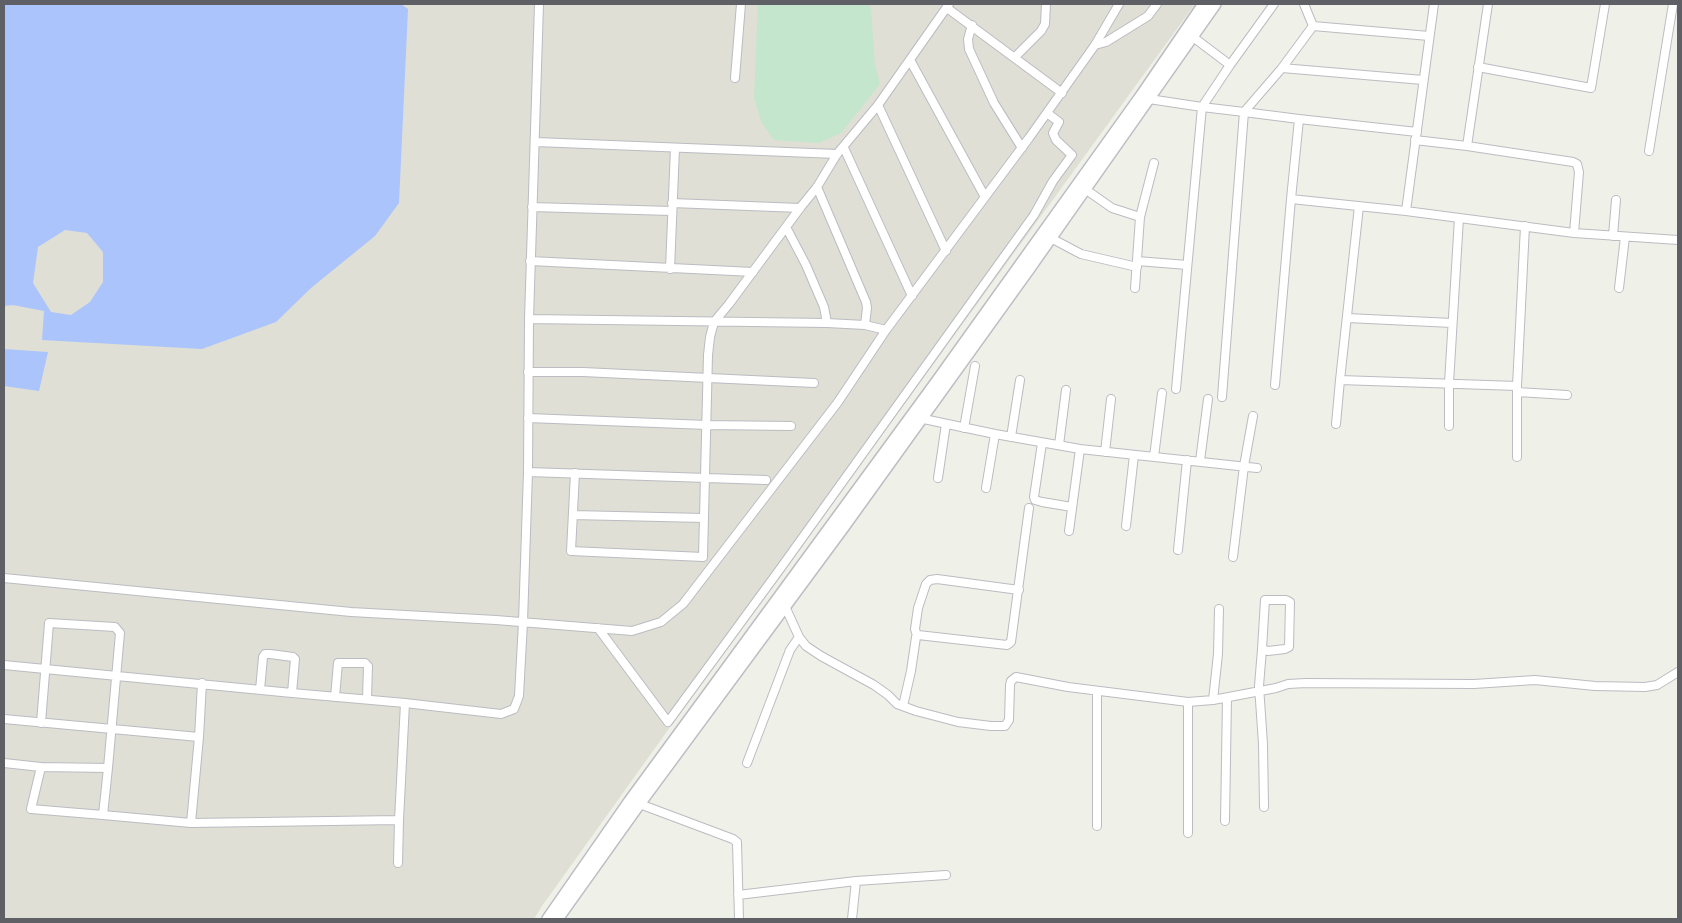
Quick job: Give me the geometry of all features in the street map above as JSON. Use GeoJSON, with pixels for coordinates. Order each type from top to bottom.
{"type":"FeatureCollection","features":[{"type":"Feature","properties":{"kind":"street"},"geometry":{"type":"LineString","coordinates":[[4,665],[202,683],[292,694],[405,703],[501,714],[514,709],[520,696],[523,622],[528,472],[530,261],[536,142],[539,4]]}},
{"type":"Feature","properties":{"kind":"street"},"geometry":{"type":"LineString","coordinates":[[736,78],[741,4]]}},
{"type":"Feature","properties":{"kind":"street"},"geometry":{"type":"LineString","coordinates":[[1015,57],[1041,31],[1045,24],[1046,4]]}},
{"type":"Feature","properties":{"kind":"street"},"geometry":{"type":"LineString","coordinates":[[4,578],[351,612],[632,630],[661,622],[683,604],[838,402],[886,330],[1062,93],[1119,4]]}},
{"type":"Feature","properties":{"kind":"street"},"geometry":{"type":"LineString","coordinates":[[1146,4],[1157,4]]}},
{"type":"Feature","properties":{"kind":"street"},"geometry":{"type":"LineString","coordinates":[[1094,45],[1106,42],[1148,16],[1157,4]]}},
{"type":"Feature","properties":{"kind":"street"},"geometry":{"type":"LineString","coordinates":[[1046,236],[1085,189],[1149,99],[1189,34],[1204,4]]}},
{"type":"Feature","properties":{"kind":"street"},"geometry":{"type":"LineString","coordinates":[[548,919],[917,417],[1046,236],[1142,95],[1189,34],[1215,4]]}},
{"type":"Feature","properties":{"kind":"street"},"geometry":{"type":"LineString","coordinates":[[1176,390],[1202,107],[1274,4]]}},
{"type":"Feature","properties":{"kind":"street"},"geometry":{"type":"LineString","coordinates":[[1304,4],[1313,26]]}},
{"type":"Feature","properties":{"kind":"street"},"geometry":{"type":"LineString","coordinates":[[1406,211],[1434,4]]}},
{"type":"Feature","properties":{"kind":"street"},"geometry":{"type":"LineString","coordinates":[[1467,146],[1488,4]]}},
{"type":"Feature","properties":{"kind":"street"},"geometry":{"type":"LineString","coordinates":[[1478,67],[1591,88],[1605,4]]}},
{"type":"Feature","properties":{"kind":"street"},"geometry":{"type":"LineString","coordinates":[[1649,151],[1673,4]]}},
{"type":"Feature","properties":{"kind":"street"},"geometry":{"type":"LineString","coordinates":[[575,473],[571,551],[703,557],[708,378],[710,337],[714,322],[817,187],[837,154],[844,148],[878,105],[948,6],[1062,93]]}},
{"type":"Feature","properties":{"kind":"street"},"geometry":{"type":"LineString","coordinates":[[972,25],[968,39],[969,49],[994,103],[1022,148]]}},
{"type":"Feature","properties":{"kind":"street"},"geometry":{"type":"LineString","coordinates":[[1313,26],[1430,36]]}},
{"type":"Feature","properties":{"kind":"street"},"geometry":{"type":"LineString","coordinates":[[1222,398],[1244,112],[1282,68],[1313,26]]}},
{"type":"Feature","properties":{"kind":"street"},"geometry":{"type":"LineString","coordinates":[[1189,34],[1230,65]]}},
{"type":"Feature","properties":{"kind":"street"},"geometry":{"type":"LineString","coordinates":[[910,60],[986,197]]}},
{"type":"Feature","properties":{"kind":"street"},"geometry":{"type":"LineString","coordinates":[[1282,68],[1423,80]]}},
{"type":"Feature","properties":{"kind":"street"},"geometry":{"type":"LineString","coordinates":[[1149,99],[1416,136],[1467,146],[1573,162],[1578,164],[1579,172],[1574,233]]}},
{"type":"Feature","properties":{"kind":"street"},"geometry":{"type":"LineString","coordinates":[[878,105],[946,251]]}},
{"type":"Feature","properties":{"kind":"street"},"geometry":{"type":"LineString","coordinates":[[598,628],[668,722],[780,570],[1034,215],[1053,181],[1072,155],[1056,140],[1053,134],[1059,122],[1047,114]]}},
{"type":"Feature","properties":{"kind":"street"},"geometry":{"type":"LineString","coordinates":[[1274,385],[1299,119]]}},
{"type":"Feature","properties":{"kind":"street"},"geometry":{"type":"LineString","coordinates":[[536,142],[837,154]]}},
{"type":"Feature","properties":{"kind":"street"},"geometry":{"type":"LineString","coordinates":[[670,269],[675,148]]}},
{"type":"Feature","properties":{"kind":"street"},"geometry":{"type":"LineString","coordinates":[[844,148],[912,296]]}},
{"type":"Feature","properties":{"kind":"street"},"geometry":{"type":"LineString","coordinates":[[1135,288],[1140,217],[1154,163]]}},
{"type":"Feature","properties":{"kind":"street"},"geometry":{"type":"LineString","coordinates":[[817,187],[866,302],[865,325]]}},
{"type":"Feature","properties":{"kind":"street"},"geometry":{"type":"LineString","coordinates":[[1085,189],[1112,208],[1140,217]]}},
{"type":"Feature","properties":{"kind":"street"},"geometry":{"type":"LineString","coordinates":[[1291,200],[1406,211],[1574,233],[1678,240]]}},
{"type":"Feature","properties":{"kind":"street"},"geometry":{"type":"LineString","coordinates":[[1613,236],[1616,200]]}},
{"type":"Feature","properties":{"kind":"street"},"geometry":{"type":"LineString","coordinates":[[1336,424],[1359,206]]}},
{"type":"Feature","properties":{"kind":"street"},"geometry":{"type":"LineString","coordinates":[[532,207],[800,208]]}},
{"type":"Feature","properties":{"kind":"street"},"geometry":{"type":"LineString","coordinates":[[1449,426],[1449,383],[1459,218]]}},
{"type":"Feature","properties":{"kind":"street"},"geometry":{"type":"LineString","coordinates":[[1517,457],[1517,389],[1525,226]]}},
{"type":"Feature","properties":{"kind":"street"},"geometry":{"type":"LineString","coordinates":[[786,227],[817,290],[824,307],[827,323]]}},
{"type":"Feature","properties":{"kind":"street"},"geometry":{"type":"LineString","coordinates":[[1046,236],[1081,254],[1137,264],[1187,265]]}},
{"type":"Feature","properties":{"kind":"street"},"geometry":{"type":"LineString","coordinates":[[1619,288],[1625,237]]}},
{"type":"Feature","properties":{"kind":"street"},"geometry":{"type":"LineString","coordinates":[[530,261],[753,272]]}},
{"type":"Feature","properties":{"kind":"street"},"geometry":{"type":"LineString","coordinates":[[1347,318],[1452,323]]}},
{"type":"Feature","properties":{"kind":"street"},"geometry":{"type":"LineString","coordinates":[[529,319],[827,323],[865,325],[886,330]]}},
{"type":"Feature","properties":{"kind":"street"},"geometry":{"type":"LineString","coordinates":[[964,428],[975,366]]}},
{"type":"Feature","properties":{"kind":"street"},"geometry":{"type":"LineString","coordinates":[[528,372],[583,372],[814,383]]}},
{"type":"Feature","properties":{"kind":"street"},"geometry":{"type":"LineString","coordinates":[[1011,437],[1020,380]]}},
{"type":"Feature","properties":{"kind":"street"},"geometry":{"type":"LineString","coordinates":[[1340,380],[1449,383],[1567,395]]}},
{"type":"Feature","properties":{"kind":"street"},"geometry":{"type":"LineString","coordinates":[[1059,445],[1066,390]]}},
{"type":"Feature","properties":{"kind":"street"},"geometry":{"type":"LineString","coordinates":[[1154,458],[1162,393]]}},
{"type":"Feature","properties":{"kind":"street"},"geometry":{"type":"LineString","coordinates":[[1105,452],[1111,399]]}},
{"type":"Feature","properties":{"kind":"street"},"geometry":{"type":"LineString","coordinates":[[1200,461],[1208,399]]}},
{"type":"Feature","properties":{"kind":"street"},"geometry":{"type":"LineString","coordinates":[[1233,556],[1244,466],[1254,416]]}},
{"type":"Feature","properties":{"kind":"street"},"geometry":{"type":"LineString","coordinates":[[917,417],[964,428],[1080,449],[1257,468]]}},
{"type":"Feature","properties":{"kind":"street"},"geometry":{"type":"LineString","coordinates":[[528,418],[707,425],[791,426]]}},
{"type":"Feature","properties":{"kind":"street"},"geometry":{"type":"LineString","coordinates":[[938,478],[946,424]]}},
{"type":"Feature","properties":{"kind":"street"},"geometry":{"type":"LineString","coordinates":[[986,488],[995,434]]}},
{"type":"Feature","properties":{"kind":"street"},"geometry":{"type":"LineString","coordinates":[[1042,443],[1035,500],[1072,507]]}},
{"type":"Feature","properties":{"kind":"street"},"geometry":{"type":"LineString","coordinates":[[1069,531],[1080,449]]}},
{"type":"Feature","properties":{"kind":"street"},"geometry":{"type":"LineString","coordinates":[[1126,526],[1134,455]]}},
{"type":"Feature","properties":{"kind":"street"},"geometry":{"type":"LineString","coordinates":[[1178,550],[1187,460]]}},
{"type":"Feature","properties":{"kind":"street"},"geometry":{"type":"LineString","coordinates":[[528,472],[766,480]]}},
{"type":"Feature","properties":{"kind":"street"},"geometry":{"type":"LineString","coordinates":[[917,636],[1007,645],[1011,642],[1029,508]]}},
{"type":"Feature","properties":{"kind":"street"},"geometry":{"type":"LineString","coordinates":[[573,515],[704,518]]}},
{"type":"Feature","properties":{"kind":"street"},"geometry":{"type":"LineString","coordinates":[[903,706],[917,636],[915,629],[918,608],[926,584],[930,580],[937,579],[1019,590]]}},
{"type":"Feature","properties":{"kind":"street"},"geometry":{"type":"LineString","coordinates":[[1262,649],[1268,651],[1289,647],[1290,602],[1286,600],[1265,600],[1262,649],[1260,691],[1264,807]]}},
{"type":"Feature","properties":{"kind":"street"},"geometry":{"type":"LineString","coordinates":[[782,602],[799,637],[806,646],[874,685],[888,694],[897,704],[958,722],[991,726],[1005,726],[1009,720],[1011,681],[1016,677],[1068,687],[1188,702],[1227,698],[1288,684],[1306,683],[1474,684],[1535,680],[1595,686],[1645,687],[1657,685],[1678,672]]}},
{"type":"Feature","properties":{"kind":"street"},"geometry":{"type":"LineString","coordinates":[[1213,700],[1218,654],[1219,610]]}},
{"type":"Feature","properties":{"kind":"street"},"geometry":{"type":"LineString","coordinates":[[41,722],[49,623],[115,627],[120,633],[103,815]]}},
{"type":"Feature","properties":{"kind":"street"},"geometry":{"type":"LineString","coordinates":[[747,763],[790,650],[799,637]]}},
{"type":"Feature","properties":{"kind":"street"},"geometry":{"type":"LineString","coordinates":[[260,690],[262,657],[265,654],[270,654],[293,657],[295,659],[292,694]]}},
{"type":"Feature","properties":{"kind":"street"},"geometry":{"type":"LineString","coordinates":[[335,697],[338,664],[366,663],[368,666],[367,700]]}},
{"type":"Feature","properties":{"kind":"street"},"geometry":{"type":"LineString","coordinates":[[191,823],[202,683]]}},
{"type":"Feature","properties":{"kind":"street"},"geometry":{"type":"LineString","coordinates":[[1097,691],[1097,826]]}},
{"type":"Feature","properties":{"kind":"street"},"geometry":{"type":"LineString","coordinates":[[1225,821],[1227,698]]}},
{"type":"Feature","properties":{"kind":"street"},"geometry":{"type":"LineString","coordinates":[[1188,702],[1188,833]]}},
{"type":"Feature","properties":{"kind":"street"},"geometry":{"type":"LineString","coordinates":[[398,863],[405,703]]}},
{"type":"Feature","properties":{"kind":"street"},"geometry":{"type":"LineString","coordinates":[[4,719],[199,737]]}},
{"type":"Feature","properties":{"kind":"street"},"geometry":{"type":"LineString","coordinates":[[4,763],[41,767],[108,768]]}},
{"type":"Feature","properties":{"kind":"street"},"geometry":{"type":"LineString","coordinates":[[41,767],[31,809],[191,823],[399,820]]}},
{"type":"Feature","properties":{"kind":"street"},"geometry":{"type":"LineString","coordinates":[[635,802],[733,838],[737,842],[739,919]]}},
{"type":"Feature","properties":{"kind":"street"},"geometry":{"type":"LineString","coordinates":[[557,919],[635,802]]}},
{"type":"Feature","properties":{"kind":"street"},"geometry":{"type":"LineString","coordinates":[[738,895],[856,881],[946,875]]}},
{"type":"Feature","properties":{"kind":"street"},"geometry":{"type":"LineString","coordinates":[[852,919],[856,881]]}},
{"type":"Feature","properties":{"kind":"shaded area"},"geometry":{"type":"Polygon","coordinates":[[[4,4],[1195,4],[683,709],[534,919],[4,919],[4,4]]]}},
{"type":"Feature","properties":{"kind":"green space"},"geometry":{"type":"Polygon","coordinates":[[[758,4],[869,4],[875,65],[880,84],[841,133],[819,143],[774,140],[762,123],[754,98],[758,4]]]}},
{"type":"Feature","properties":{"kind":"water"},"geometry":{"type":"Polygon","coordinates":[[[4,4],[401,4],[408,9],[399,203],[375,236],[311,288],[276,322],[202,349],[42,340],[44,311],[13,305],[4,306],[4,4]],[[65,230],[38,247],[33,283],[51,312],[71,315],[90,302],[103,282],[103,252],[87,233],[65,230]]]}},
{"type":"Feature","properties":{"kind":"water"},"geometry":{"type":"Polygon","coordinates":[[[4,349],[48,352],[39,391],[4,386],[4,349]]]}}]}
